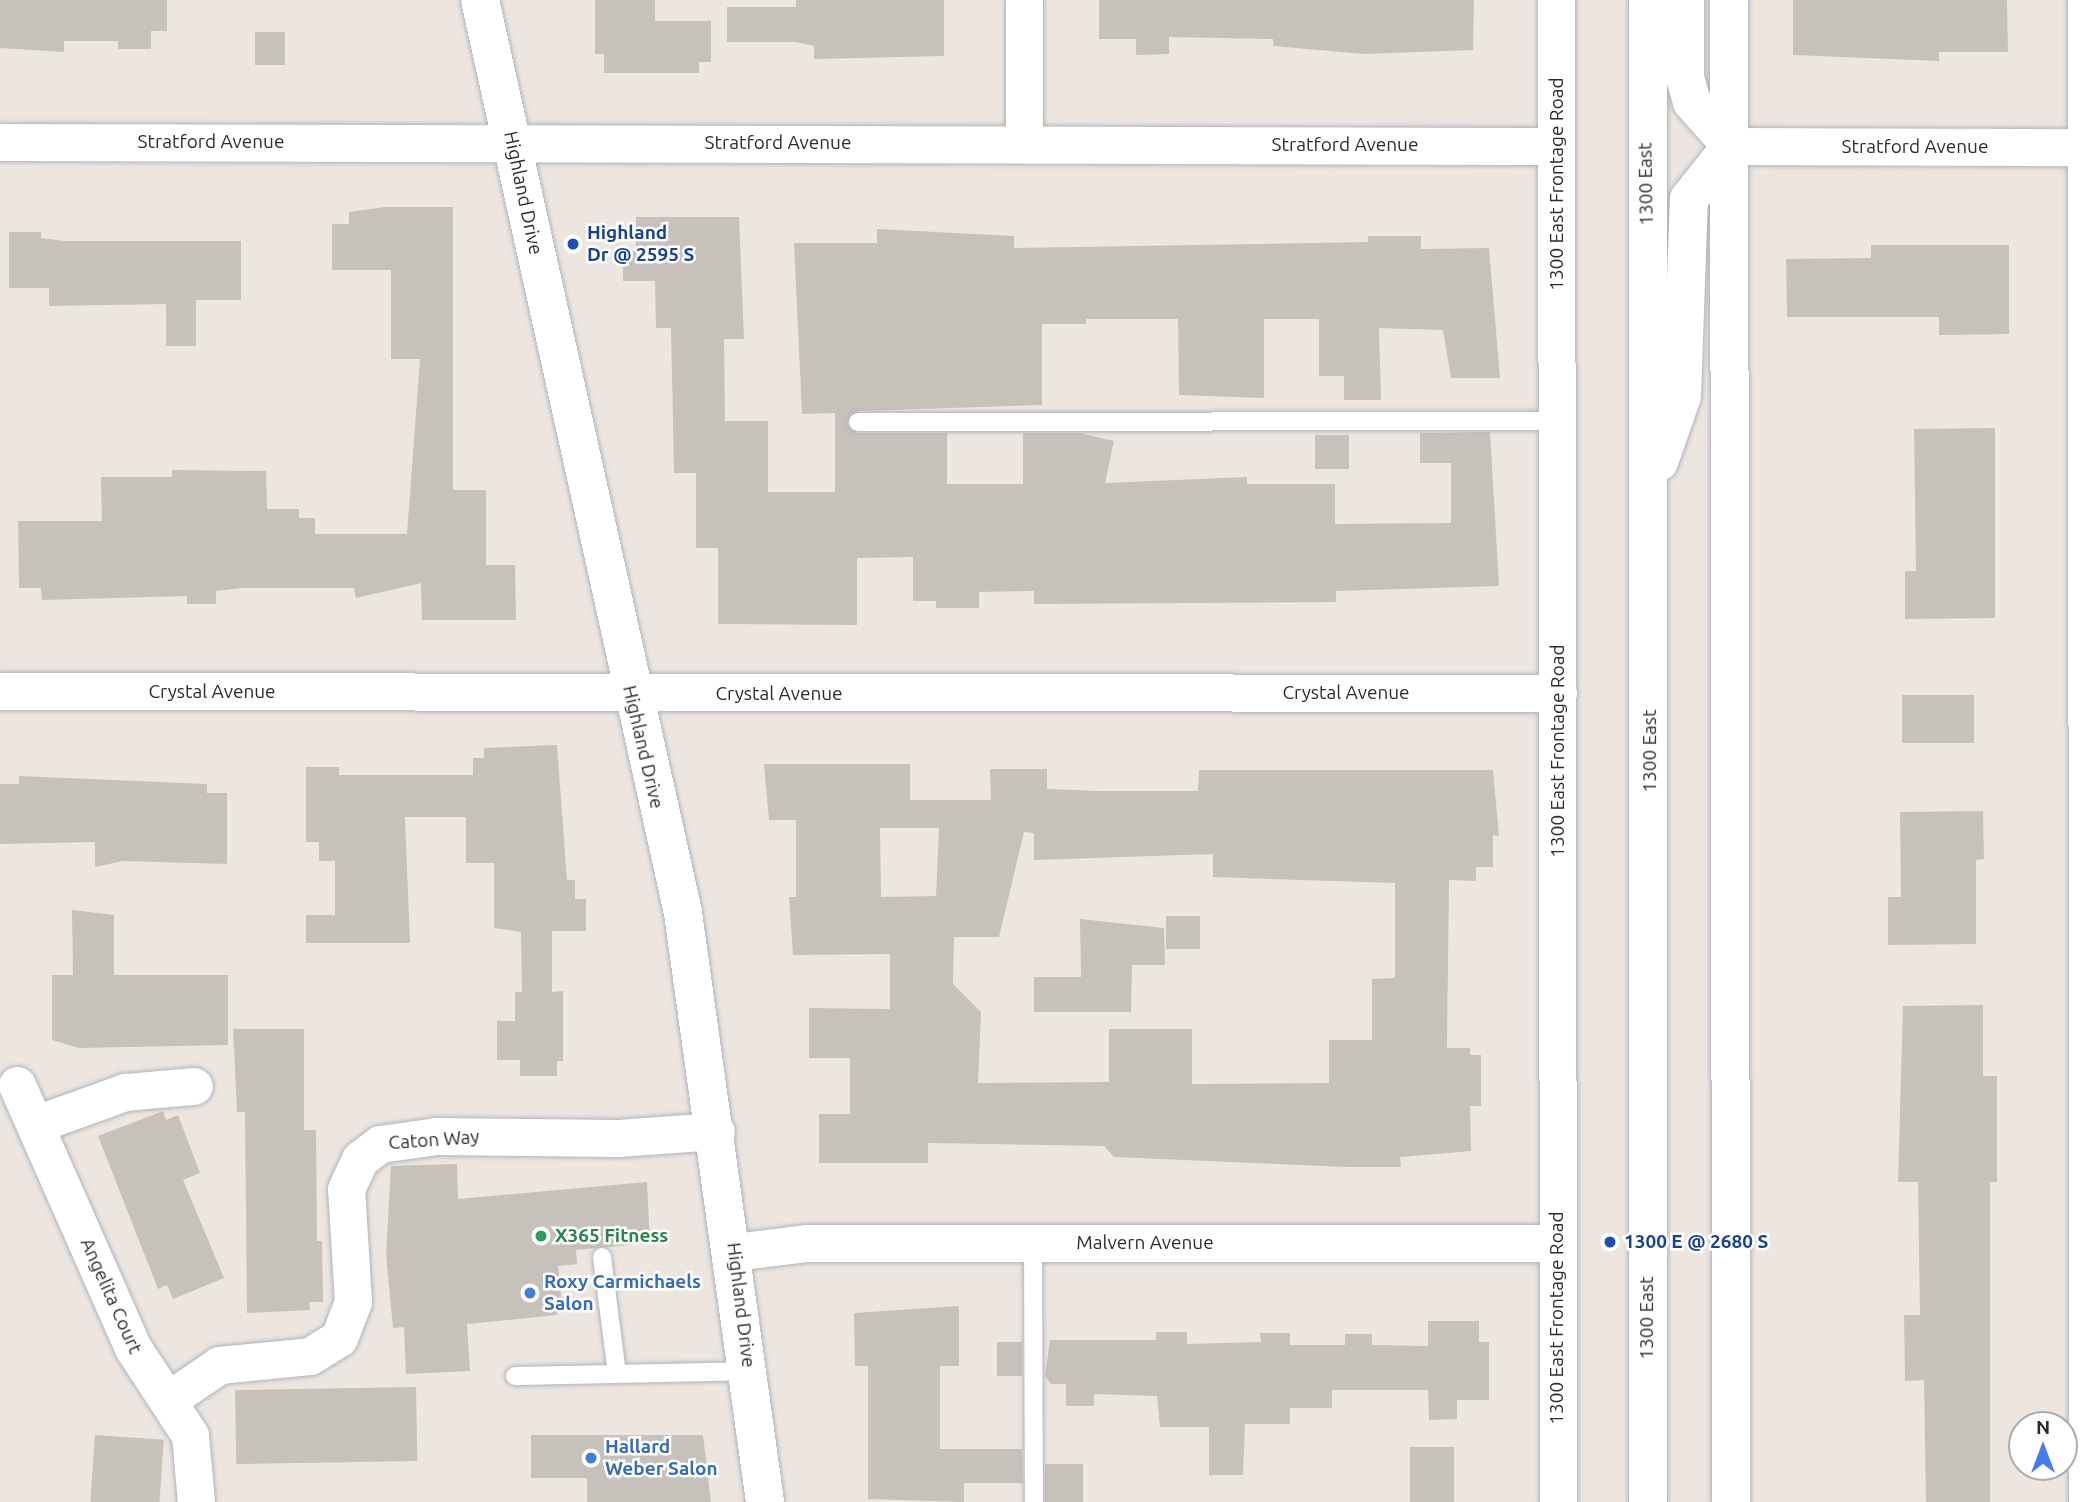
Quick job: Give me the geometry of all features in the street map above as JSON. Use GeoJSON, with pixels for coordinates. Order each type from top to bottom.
{"type":"FeatureCollection","features":[{"type":"Feature","properties":{"kind":"main road","name":"Highland Drive"},"geometry":{"type":"LineString","coordinates":[[480,0],[513,142],[630,694],[683,913],[734,1252],[765,1502]]}},
{"type":"Feature","properties":{"kind":"main road","name":"1300 East"},"geometry":{"type":"LineString","coordinates":[[1648,0],[1648,1502]]}},
{"type":"Feature","properties":{"kind":"main road"},"geometry":{"type":"LineString","coordinates":[[1685,0],[1685,78],[1692,102],[1731,146]]}},
{"type":"Feature","properties":{"kind":"main road"},"geometry":{"type":"LineString","coordinates":[[1729,0],[1731,1502]]}},
{"type":"Feature","properties":{"kind":"main road"},"geometry":{"type":"LineString","coordinates":[[1650,488],[1682,396],[1689,198],[1731,146]]}},
{"type":"Feature","properties":{"kind":"street"},"geometry":{"type":"LineString","coordinates":[[1024,0],[1024,143]]}},
{"type":"Feature","properties":{"kind":"street","name":"1300 East Frontage Road"},"geometry":{"type":"LineString","coordinates":[[1556,0],[1558,1502]]}},
{"type":"Feature","properties":{"kind":"street"},"geometry":{"type":"LineString","coordinates":[[2086,0],[2092,147],[2087,1502]]}},
{"type":"Feature","properties":{"kind":"street","name":"Stratford Avenue"},"geometry":{"type":"LineString","coordinates":[[0,142],[1556,146]]}},
{"type":"Feature","properties":{"kind":"street","name":"Stratford Avenue"},"geometry":{"type":"LineString","coordinates":[[1731,146],[2092,147]]}},
{"type":"Feature","properties":{"kind":"street","name":"Crystal Avenue"},"geometry":{"type":"LineString","coordinates":[[0,691],[630,694],[1558,693]]}},
{"type":"Feature","properties":{"kind":"street","name":"Angelita Court"},"geometry":{"type":"LineString","coordinates":[[17,1084],[133,1348],[171,1398],[190,1434],[195,1502]]}},
{"type":"Feature","properties":{"kind":"street"},"geometry":{"type":"LineString","coordinates":[[36,1124],[125,1092],[194,1086]]}},
{"type":"Feature","properties":{"kind":"street","name":"Caton Way"},"geometry":{"type":"LineString","coordinates":[[171,1398],[219,1365],[310,1356],[339,1338],[353,1302],[346,1189],[360,1159],[380,1144],[436,1136],[618,1138],[716,1131]]}},
{"type":"Feature","properties":{"kind":"street","name":"Malvern Avenue"},"geometry":{"type":"LineString","coordinates":[[734,1252],[807,1243],[1557,1243]]}},
{"type":"Feature","properties":{"kind":"lane"},"geometry":{"type":"LineString","coordinates":[[858,422],[1557,421]]}},
{"type":"Feature","properties":{"kind":"lane"},"geometry":{"type":"LineString","coordinates":[[1033,1243],[1034,1502]]}},
{"type":"Feature","properties":{"kind":"lane"},"geometry":{"type":"LineString","coordinates":[[602,1257],[617,1374]]}},
{"type":"Feature","properties":{"kind":"lane"},"geometry":{"type":"LineString","coordinates":[[515,1376],[749,1371]]}},
{"type":"Feature","properties":{"kind":"building"},"geometry":{"type":"Polygon","coordinates":[[[0,0],[167,0],[167,31],[151,31],[151,49],[118,49],[118,41],[64,41],[64,52],[0,48],[0,0]]]}},
{"type":"Feature","properties":{"kind":"building"},"geometry":{"type":"Polygon","coordinates":[[[595,0],[655,0],[655,21],[711,21],[711,62],[699,62],[699,73],[604,73],[604,54],[595,54],[595,0]]]}},
{"type":"Feature","properties":{"kind":"building"},"geometry":{"type":"Polygon","coordinates":[[[796,0],[944,0],[944,56],[814,59],[814,46],[796,42],[727,42],[727,7],[796,7],[796,0]]]}},
{"type":"Feature","properties":{"kind":"building"},"geometry":{"type":"Polygon","coordinates":[[[1099,0],[1474,0],[1473,50],[1365,54],[1273,46],[1273,39],[1169,37],[1169,54],[1136,55],[1136,39],[1099,39],[1099,0]]]}},
{"type":"Feature","properties":{"kind":"building"},"geometry":{"type":"Polygon","coordinates":[[[1793,0],[2007,0],[2008,52],[1939,52],[1939,61],[1793,55],[1793,0]]]}},
{"type":"Feature","properties":{"kind":"building"},"geometry":{"type":"Polygon","coordinates":[[[255,32],[285,32],[285,65],[255,65],[255,32]]]}},
{"type":"Feature","properties":{"kind":"building"},"geometry":{"type":"Polygon","coordinates":[[[385,207],[453,207],[453,490],[486,490],[486,565],[515,565],[516,620],[422,620],[421,583],[356,598],[354,588],[242,588],[216,591],[216,604],[187,604],[187,596],[42,600],[41,588],[19,588],[18,521],[102,521],[101,477],[172,477],[172,470],[266,471],[267,509],[299,509],[299,518],[315,518],[315,534],[407,534],[420,359],[391,359],[391,270],[332,270],[332,224],[349,224],[349,212],[385,207]]]}},
{"type":"Feature","properties":{"kind":"building"},"geometry":{"type":"Polygon","coordinates":[[[636,217],[739,217],[744,339],[724,339],[725,421],[768,421],[768,492],[835,492],[835,413],[802,414],[794,243],[877,243],[877,229],[1014,236],[1014,248],[1368,242],[1368,236],[1421,236],[1421,249],[1489,248],[1500,378],[1451,378],[1443,330],[1379,328],[1381,400],[1344,400],[1344,376],[1319,376],[1319,319],[1264,319],[1264,398],[1179,395],[1178,319],[1086,319],[1086,324],[1042,324],[1042,405],[858,411],[847,423],[858,433],[947,433],[947,484],[1023,484],[1023,433],[1080,433],[1114,441],[1105,483],[1247,477],[1247,484],[1335,484],[1335,524],[1451,523],[1451,463],[1420,463],[1420,433],[1490,432],[1499,586],[1336,591],[1336,602],[1034,604],[1034,591],[979,592],[979,608],[936,608],[936,601],[913,601],[913,557],[857,558],[857,625],[718,624],[718,548],[696,548],[696,473],[674,473],[671,328],[656,328],[655,281],[623,281],[623,251],[636,251],[636,217]]]}},
{"type":"Feature","properties":{"kind":"building"},"geometry":{"type":"Polygon","coordinates":[[[9,232],[41,232],[41,238],[64,241],[241,241],[241,300],[196,300],[196,346],[166,346],[166,304],[49,306],[49,288],[9,288],[9,232]]]}},
{"type":"Feature","properties":{"kind":"building"},"geometry":{"type":"Polygon","coordinates":[[[1871,245],[2009,245],[2009,334],[1939,335],[1939,317],[1787,317],[1786,259],[1871,258],[1871,245]]]}},
{"type":"Feature","properties":{"kind":"building"},"geometry":{"type":"Polygon","coordinates":[[[1995,428],[1995,618],[1905,619],[1905,571],[1916,571],[1914,429],[1995,428]]]}},
{"type":"Feature","properties":{"kind":"building"},"geometry":{"type":"Polygon","coordinates":[[[1315,435],[1349,435],[1349,469],[1315,469],[1315,435]]]}},
{"type":"Feature","properties":{"kind":"building"},"geometry":{"type":"Polygon","coordinates":[[[1902,695],[1974,695],[1974,743],[1902,743],[1902,695]]]}},
{"type":"Feature","properties":{"kind":"building"},"geometry":{"type":"Polygon","coordinates":[[[557,745],[567,880],[575,880],[575,899],[586,899],[586,931],[552,931],[552,992],[563,991],[563,1061],[557,1061],[557,1076],[520,1076],[520,1060],[497,1060],[497,1021],[515,1021],[515,992],[522,992],[521,932],[494,928],[494,863],[466,863],[466,817],[405,817],[410,943],[306,943],[306,915],[335,915],[335,861],[319,861],[319,842],[306,842],[306,767],[339,767],[339,775],[473,775],[473,758],[484,758],[484,748],[557,745]]]}},
{"type":"Feature","properties":{"kind":"building"},"geometry":{"type":"Polygon","coordinates":[[[764,764],[910,764],[910,800],[991,800],[990,769],[1047,769],[1047,789],[1099,791],[1198,791],[1199,770],[1493,770],[1499,836],[1493,835],[1493,867],[1476,867],[1476,881],[1449,880],[1447,1048],[1470,1048],[1470,1055],[1481,1055],[1481,1106],[1470,1106],[1471,1151],[1400,1157],[1401,1167],[1349,1167],[1114,1157],[1104,1146],[928,1143],[928,1163],[819,1163],[819,1114],[850,1114],[850,1058],[809,1058],[809,1008],[890,1009],[890,954],[793,955],[789,897],[796,897],[796,820],[769,820],[764,764]],[[880,828],[881,897],[936,896],[939,828],[880,828]],[[1024,832],[999,937],[954,937],[953,984],[981,1012],[978,1083],[1109,1082],[1109,1029],[1192,1029],[1192,1084],[1329,1083],[1329,1040],[1372,1040],[1372,979],[1395,978],[1395,883],[1213,877],[1213,854],[1034,860],[1034,833],[1024,832]]]}},
{"type":"Feature","properties":{"kind":"building"},"geometry":{"type":"Polygon","coordinates":[[[19,776],[207,784],[207,793],[227,793],[227,864],[123,861],[95,867],[95,842],[0,844],[0,784],[19,784],[19,776]]]}},
{"type":"Feature","properties":{"kind":"building"},"geometry":{"type":"Polygon","coordinates":[[[1983,811],[1984,859],[1976,860],[1976,944],[1888,945],[1888,897],[1901,897],[1900,812],[1983,811]]]}},
{"type":"Feature","properties":{"kind":"building"},"geometry":{"type":"Polygon","coordinates":[[[72,910],[114,915],[114,975],[228,975],[228,1045],[79,1048],[52,1040],[52,975],[73,975],[72,910]]]}},
{"type":"Feature","properties":{"kind":"building"},"geometry":{"type":"Polygon","coordinates":[[[1166,916],[1200,916],[1200,949],[1166,949],[1166,916]]]}},
{"type":"Feature","properties":{"kind":"building"},"geometry":{"type":"Polygon","coordinates":[[[1080,919],[1164,928],[1165,965],[1132,965],[1131,1012],[1034,1012],[1034,977],[1081,977],[1080,919]]]}},
{"type":"Feature","properties":{"kind":"building"},"geometry":{"type":"Polygon","coordinates":[[[1983,1005],[1983,1076],[1997,1076],[1997,1182],[1990,1182],[1990,1502],[1926,1502],[1924,1380],[1905,1381],[1904,1315],[1920,1315],[1918,1182],[1898,1182],[1903,1006],[1983,1005]]]}},
{"type":"Feature","properties":{"kind":"building"},"geometry":{"type":"Polygon","coordinates":[[[233,1029],[304,1029],[304,1130],[316,1130],[317,1241],[322,1241],[323,1302],[309,1302],[310,1310],[247,1313],[245,1112],[237,1112],[233,1029]]]}},
{"type":"Feature","properties":{"kind":"building"},"geometry":{"type":"Polygon","coordinates":[[[163,1111],[166,1120],[178,1115],[200,1173],[183,1180],[224,1278],[173,1299],[167,1285],[158,1289],[98,1136],[163,1111]]]}},
{"type":"Feature","properties":{"kind":"building"},"geometry":{"type":"Polygon","coordinates":[[[457,1164],[458,1199],[647,1182],[650,1243],[576,1250],[577,1264],[558,1266],[562,1305],[556,1306],[557,1315],[467,1324],[470,1371],[406,1374],[404,1327],[393,1328],[386,1254],[391,1166],[457,1164]]]}},
{"type":"Feature","properties":{"kind":"building"},"geometry":{"type":"Polygon","coordinates":[[[959,1306],[959,1366],[940,1366],[940,1449],[1022,1449],[1023,1483],[964,1483],[964,1502],[868,1499],[868,1366],[855,1366],[854,1313],[959,1306]]]}},
{"type":"Feature","properties":{"kind":"building"},"geometry":{"type":"Polygon","coordinates":[[[1428,1321],[1479,1321],[1479,1342],[1489,1342],[1489,1400],[1457,1400],[1457,1419],[1429,1420],[1428,1390],[1332,1390],[1332,1408],[1290,1408],[1290,1424],[1245,1424],[1243,1475],[1209,1475],[1209,1427],[1160,1427],[1157,1396],[1094,1394],[1094,1406],[1066,1406],[1066,1384],[1051,1384],[1045,1376],[1050,1340],[1156,1340],[1156,1332],[1187,1332],[1187,1344],[1261,1342],[1260,1333],[1290,1333],[1290,1345],[1345,1345],[1345,1334],[1372,1334],[1372,1345],[1428,1346],[1428,1321]]]}},
{"type":"Feature","properties":{"kind":"building"},"geometry":{"type":"Polygon","coordinates":[[[997,1342],[1022,1342],[1022,1376],[997,1376],[997,1342]]]}},
{"type":"Feature","properties":{"kind":"building"},"geometry":{"type":"Polygon","coordinates":[[[416,1387],[417,1461],[236,1464],[235,1390],[416,1387]]]}},
{"type":"Feature","properties":{"kind":"building"},"geometry":{"type":"Polygon","coordinates":[[[95,1435],[164,1440],[159,1502],[90,1502],[95,1435]]]}},
{"type":"Feature","properties":{"kind":"building"},"geometry":{"type":"Polygon","coordinates":[[[531,1435],[703,1435],[711,1502],[587,1502],[587,1478],[531,1478],[531,1435]]]}},
{"type":"Feature","properties":{"kind":"building"},"geometry":{"type":"Polygon","coordinates":[[[1410,1447],[1454,1447],[1454,1502],[1410,1502],[1410,1447]]]}},
{"type":"Feature","properties":{"kind":"building"},"geometry":{"type":"Polygon","coordinates":[[[1045,1464],[1083,1464],[1083,1502],[1045,1502],[1045,1464]]]}},
{"type":"Feature","properties":{"kind":"place","name":"Highland Dr @ 2595 S"},"geometry":{"type":"Point","coordinates":[573,244]}},
{"type":"Feature","properties":{"kind":"place","name":"X365 Fitness"},"geometry":{"type":"Point","coordinates":[541,1236]}},
{"type":"Feature","properties":{"kind":"place","name":"1300 E @ 2680 S"},"geometry":{"type":"Point","coordinates":[1610,1242]}},
{"type":"Feature","properties":{"kind":"place","name":"Roxy Carmichaels Salon"},"geometry":{"type":"Point","coordinates":[530,1293]}},
{"type":"Feature","properties":{"kind":"place","name":"Hallard Weber Salon"},"geometry":{"type":"Point","coordinates":[591,1458]}}]}
